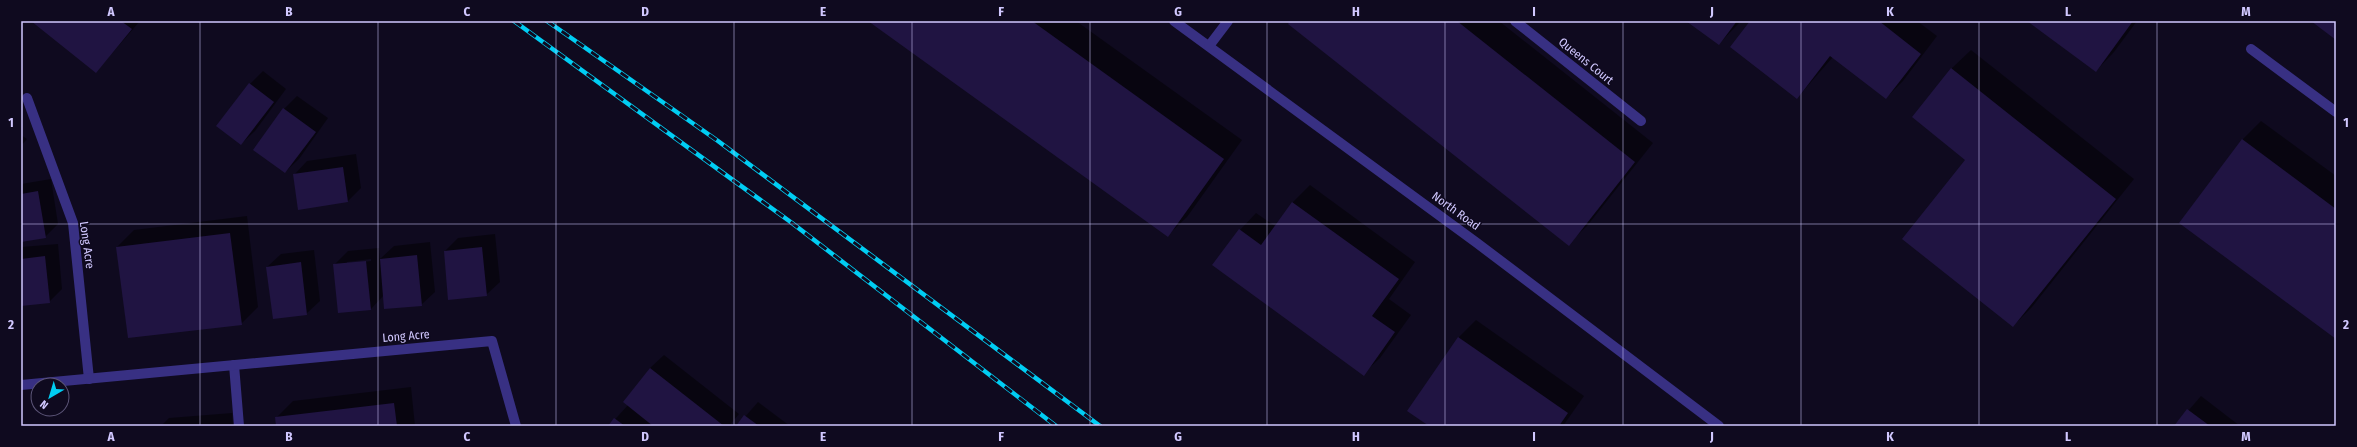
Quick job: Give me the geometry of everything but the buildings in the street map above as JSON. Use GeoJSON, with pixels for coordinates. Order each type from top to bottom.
{"type":"FeatureCollection","features":[{"type":"Feature","properties":{"kind":"street","name":"North Road"},"geometry":{"type":"LineString","coordinates":[[1174,21],[1477,243],[1719,426]]}},
{"type":"Feature","properties":{"kind":"street"},"geometry":{"type":"LineString","coordinates":[[1209,46],[1228,21]]}},
{"type":"Feature","properties":{"kind":"street","name":"Queens Court"},"geometry":{"type":"LineString","coordinates":[[1515,21],[1641,122]]}},
{"type":"Feature","properties":{"kind":"street"},"geometry":{"type":"LineString","coordinates":[[2251,49],[2336,112]]}},
{"type":"Feature","properties":{"kind":"street","name":"Long Acre"},"geometry":{"type":"LineString","coordinates":[[27,98],[73,224],[89,378]]}},
{"type":"Feature","properties":{"kind":"street","name":"Long Acre"},"geometry":{"type":"LineString","coordinates":[[21,385],[492,341],[516,426]]}},
{"type":"Feature","properties":{"kind":"street"},"geometry":{"type":"LineString","coordinates":[[234,365],[239,426]]}},
{"type":"Feature","properties":{"kind":"railway"},"geometry":{"type":"LineString","coordinates":[[514,21],[792,223],[1056,426]]}},
{"type":"Feature","properties":{"kind":"railway"},"geometry":{"type":"LineString","coordinates":[[547,21],[718,141],[1100,426]]}}]}
